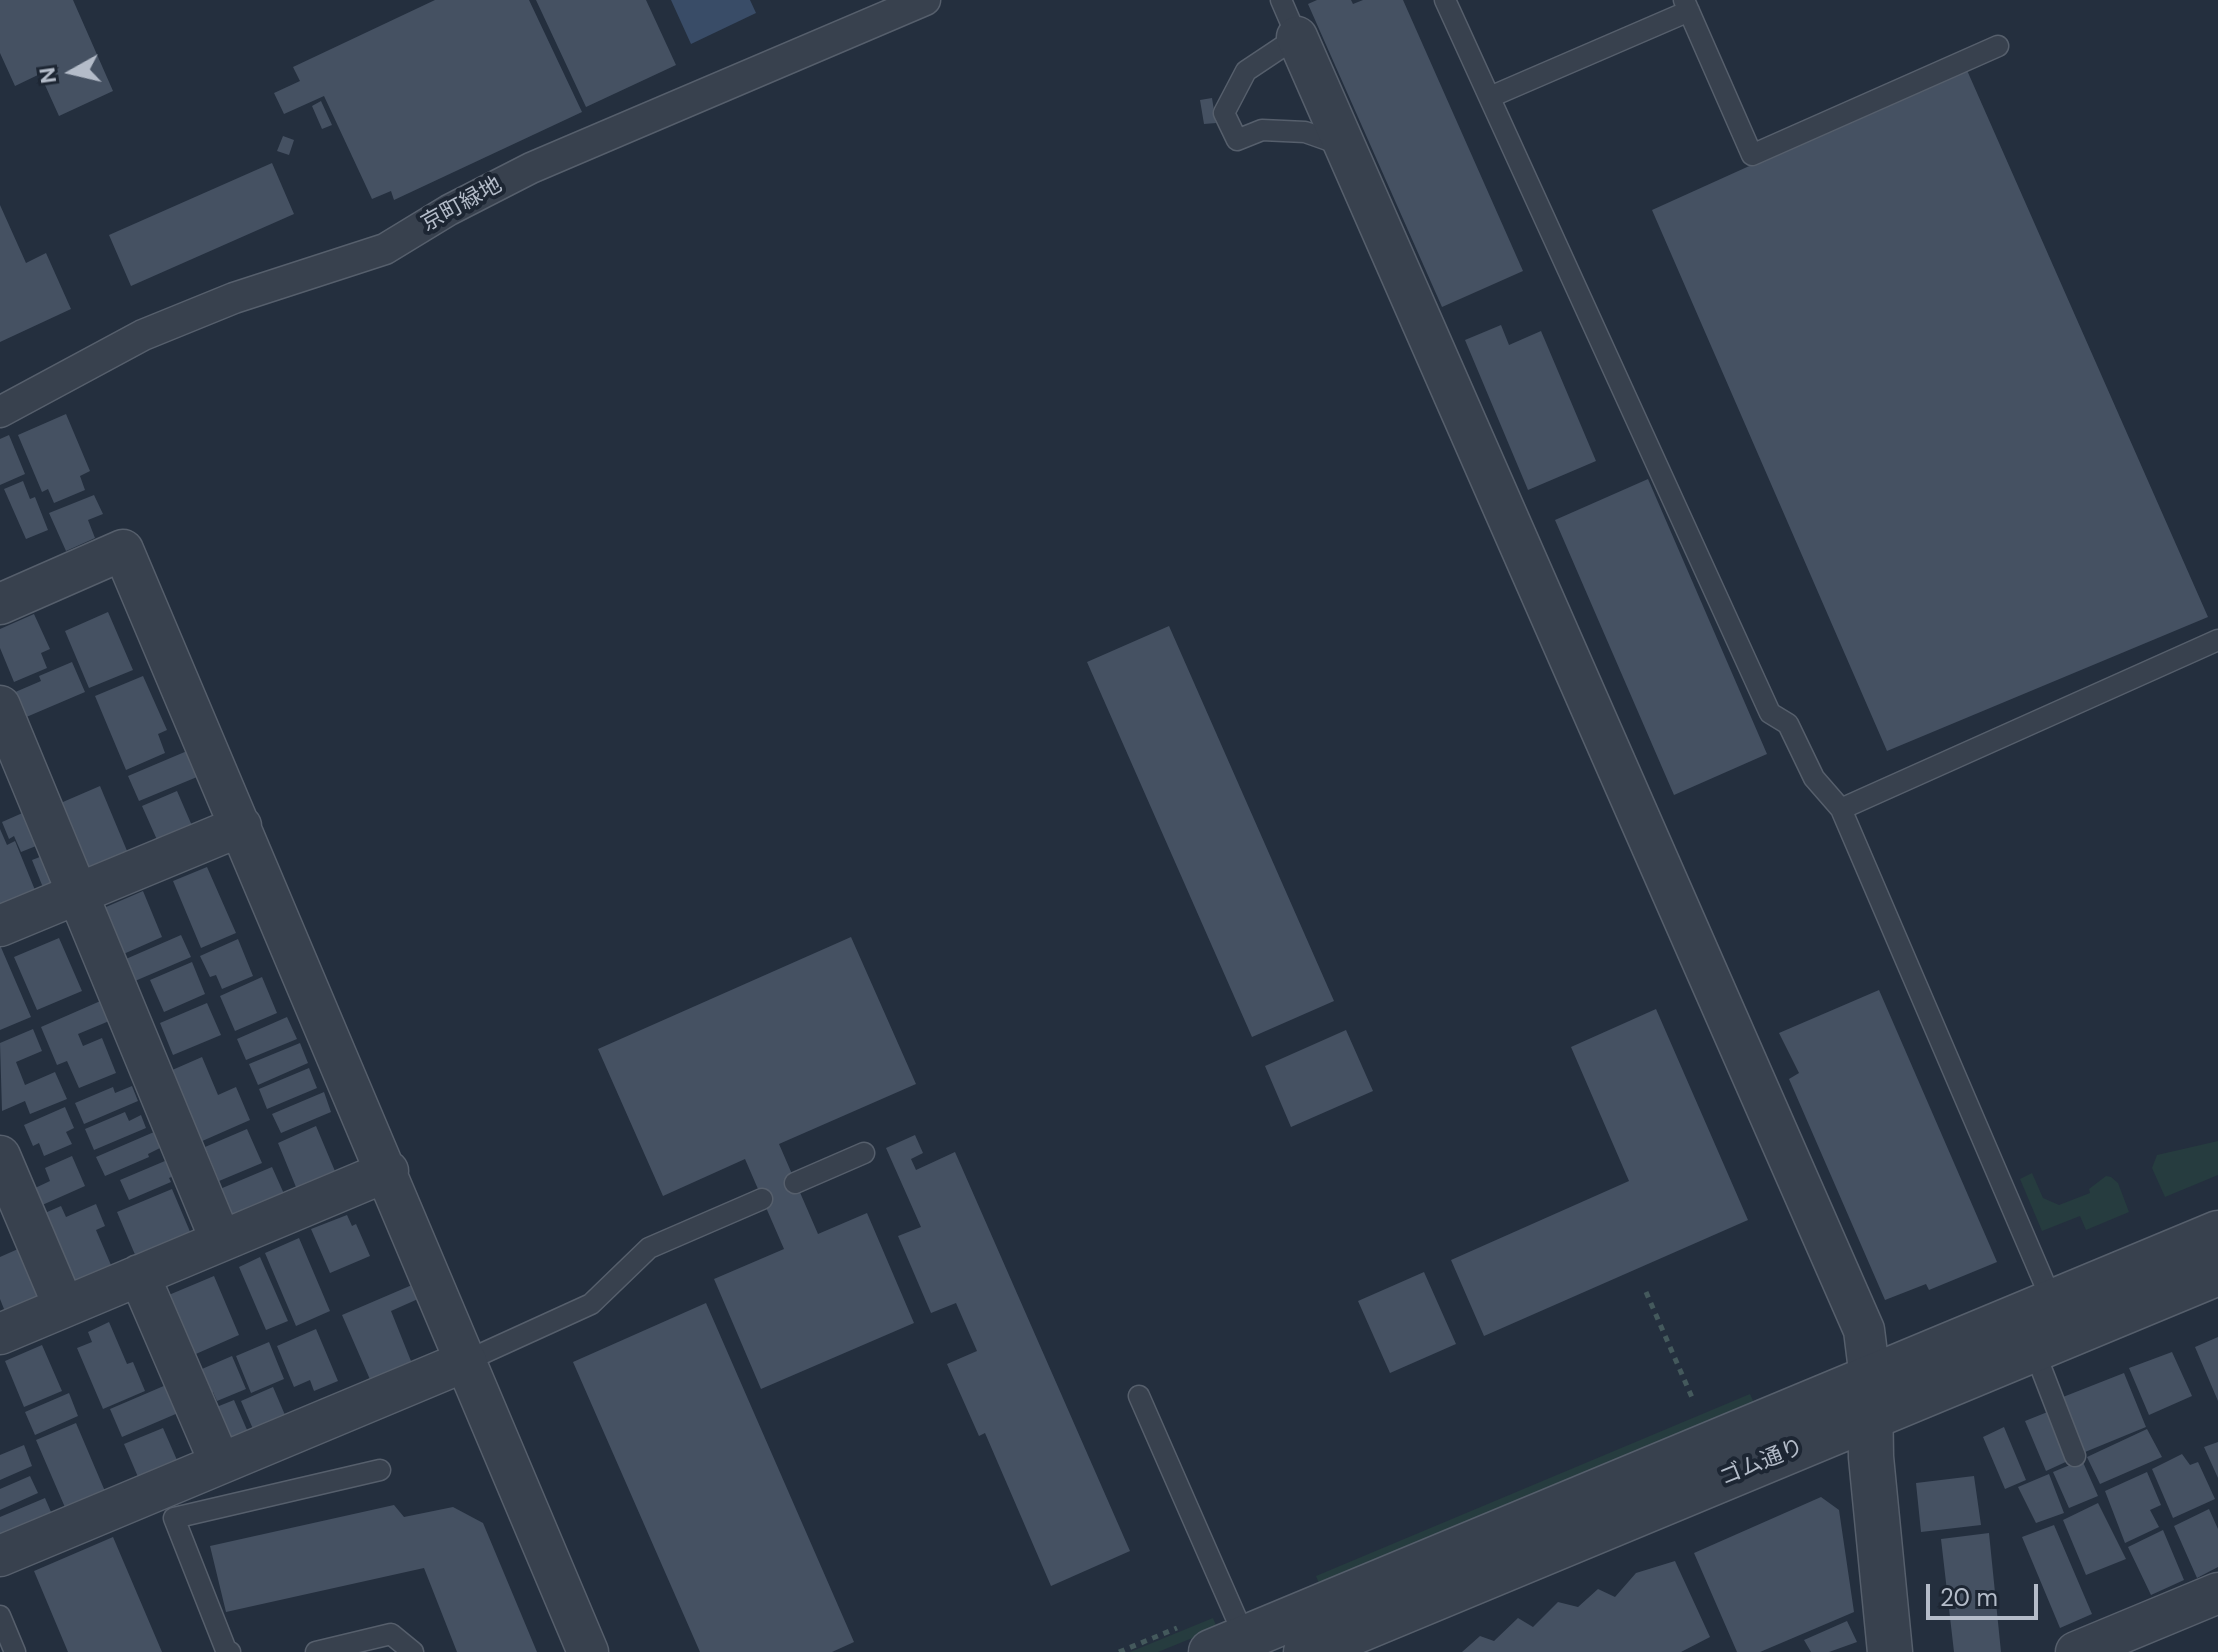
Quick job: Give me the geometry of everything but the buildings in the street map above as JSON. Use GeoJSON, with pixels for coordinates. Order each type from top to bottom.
{"type":"FeatureCollection","features":[{"type":"Feature","properties":{"kind":"street","name":"京町緑地"},"geometry":{"type":"LineString","coordinates":[[0,412],[143,335],[234,298],[385,249],[449,210],[531,168],[925,0]]}},
{"type":"Feature","properties":{"kind":"street"},"geometry":{"type":"LineString","coordinates":[[1297,37],[1864,1330],[1871,1457],[1890,1652]]}},
{"type":"Feature","properties":{"kind":"street"},"geometry":{"type":"LineString","coordinates":[[0,604],[123,550],[388,1171],[588,1652]]}},
{"type":"Feature","properties":{"kind":"street"},"geometry":{"type":"LineString","coordinates":[[0,706],[221,1241]]}},
{"type":"Feature","properties":{"kind":"street"},"geometry":{"type":"LineString","coordinates":[[0,926],[241,826]]}},
{"type":"Feature","properties":{"kind":"street"},"geometry":{"type":"LineString","coordinates":[[0,1156],[64,1307]]}},
{"type":"Feature","properties":{"kind":"street"},"geometry":{"type":"LineString","coordinates":[[0,1334],[388,1171]]}},
{"type":"Feature","properties":{"kind":"street"},"geometry":{"type":"LineString","coordinates":[[1870,1398],[2052,1301],[2218,1233]]}},
{"type":"Feature","properties":{"kind":"street","name":"ゴム通り"},"geometry":{"type":"LineString","coordinates":[[1228,1645],[1870,1398],[2034,1350],[2218,1273]]}},
{"type":"Feature","properties":{"kind":"street"},"geometry":{"type":"LineString","coordinates":[[139,1275],[220,1463]]}},
{"type":"Feature","properties":{"kind":"street"},"geometry":{"type":"LineString","coordinates":[[0,1556],[466,1361]]}},
{"type":"Feature","properties":{"kind":"street","name":"ゴム通り"},"geometry":{"type":"LineString","coordinates":[[1306,1652],[1870,1398]]}},
{"type":"Feature","properties":{"kind":"street"},"geometry":{"type":"LineString","coordinates":[[2076,1652],[2218,1593]]}},
{"type":"Feature","properties":{"kind":"lane"},"geometry":{"type":"LineString","coordinates":[[1281,0],[1297,37],[1246,71],[1224,113],[1237,140],[1262,130],[1305,132],[1344,145]]}},
{"type":"Feature","properties":{"kind":"lane"},"geometry":{"type":"LineString","coordinates":[[1445,0],[1770,713],[1788,724],[1814,778],[1841,809],[2052,1301]]}},
{"type":"Feature","properties":{"kind":"lane"},"geometry":{"type":"LineString","coordinates":[[1490,97],[1687,6],[1752,155],[1998,46]]}},
{"type":"Feature","properties":{"kind":"lane"},"geometry":{"type":"LineString","coordinates":[[1841,809],[2218,640]]}},
{"type":"Feature","properties":{"kind":"lane"},"geometry":{"type":"LineString","coordinates":[[795,1183],[864,1153]]}},
{"type":"Feature","properties":{"kind":"lane"},"geometry":{"type":"LineString","coordinates":[[466,1361],[591,1304],[649,1248],[762,1199]]}},
{"type":"Feature","properties":{"kind":"lane"},"geometry":{"type":"LineString","coordinates":[[2034,1350],[2075,1456]]}},
{"type":"Feature","properties":{"kind":"lane"},"geometry":{"type":"LineString","coordinates":[[1139,1396],[1228,1645]]}},
{"type":"Feature","properties":{"kind":"lane"},"geometry":{"type":"LineString","coordinates":[[230,1652],[226,1650],[174,1518],[380,1470]]}},
{"type":"Feature","properties":{"kind":"lane"},"geometry":{"type":"LineString","coordinates":[[0,1616],[15,1652]]}},
{"type":"Feature","properties":{"kind":"lane"},"geometry":{"type":"LineString","coordinates":[[316,1652],[391,1634],[413,1652]]}},
{"type":"Feature","properties":{"kind":"path"},"geometry":{"type":"LineString","coordinates":[[1646,1292],[1694,1402]]}},
{"type":"Feature","properties":{"kind":"green space"},"geometry":{"type":"Polygon","coordinates":[[[2218,1141],[2218,1175],[2165,1197],[2152,1168],[2157,1155],[2218,1141]]]}},
{"type":"Feature","properties":{"kind":"green space"},"geometry":{"type":"Polygon","coordinates":[[[2032,1173],[2043,1198],[2059,1205],[2090,1193],[2089,1189],[2106,1176],[2111,1177],[2118,1183],[2129,1212],[2086,1230],[2080,1216],[2042,1231],[2020,1179],[2032,1173]]]}},
{"type":"Feature","properties":{"kind":"green space"},"geometry":{"type":"Polygon","coordinates":[[[1750,1394],[1755,1405],[1320,1586],[1316,1576],[1750,1394]]]}},
{"type":"Feature","properties":{"kind":"green space"},"geometry":{"type":"Polygon","coordinates":[[[1213,1618],[1217,1628],[1158,1652],[1130,1652],[1213,1618]]]}},
{"type":"Feature","properties":{"kind":"water"},"geometry":{"type":"Polygon","coordinates":[[[671,0],[750,0],[756,13],[691,44],[671,0]]]}}]}
